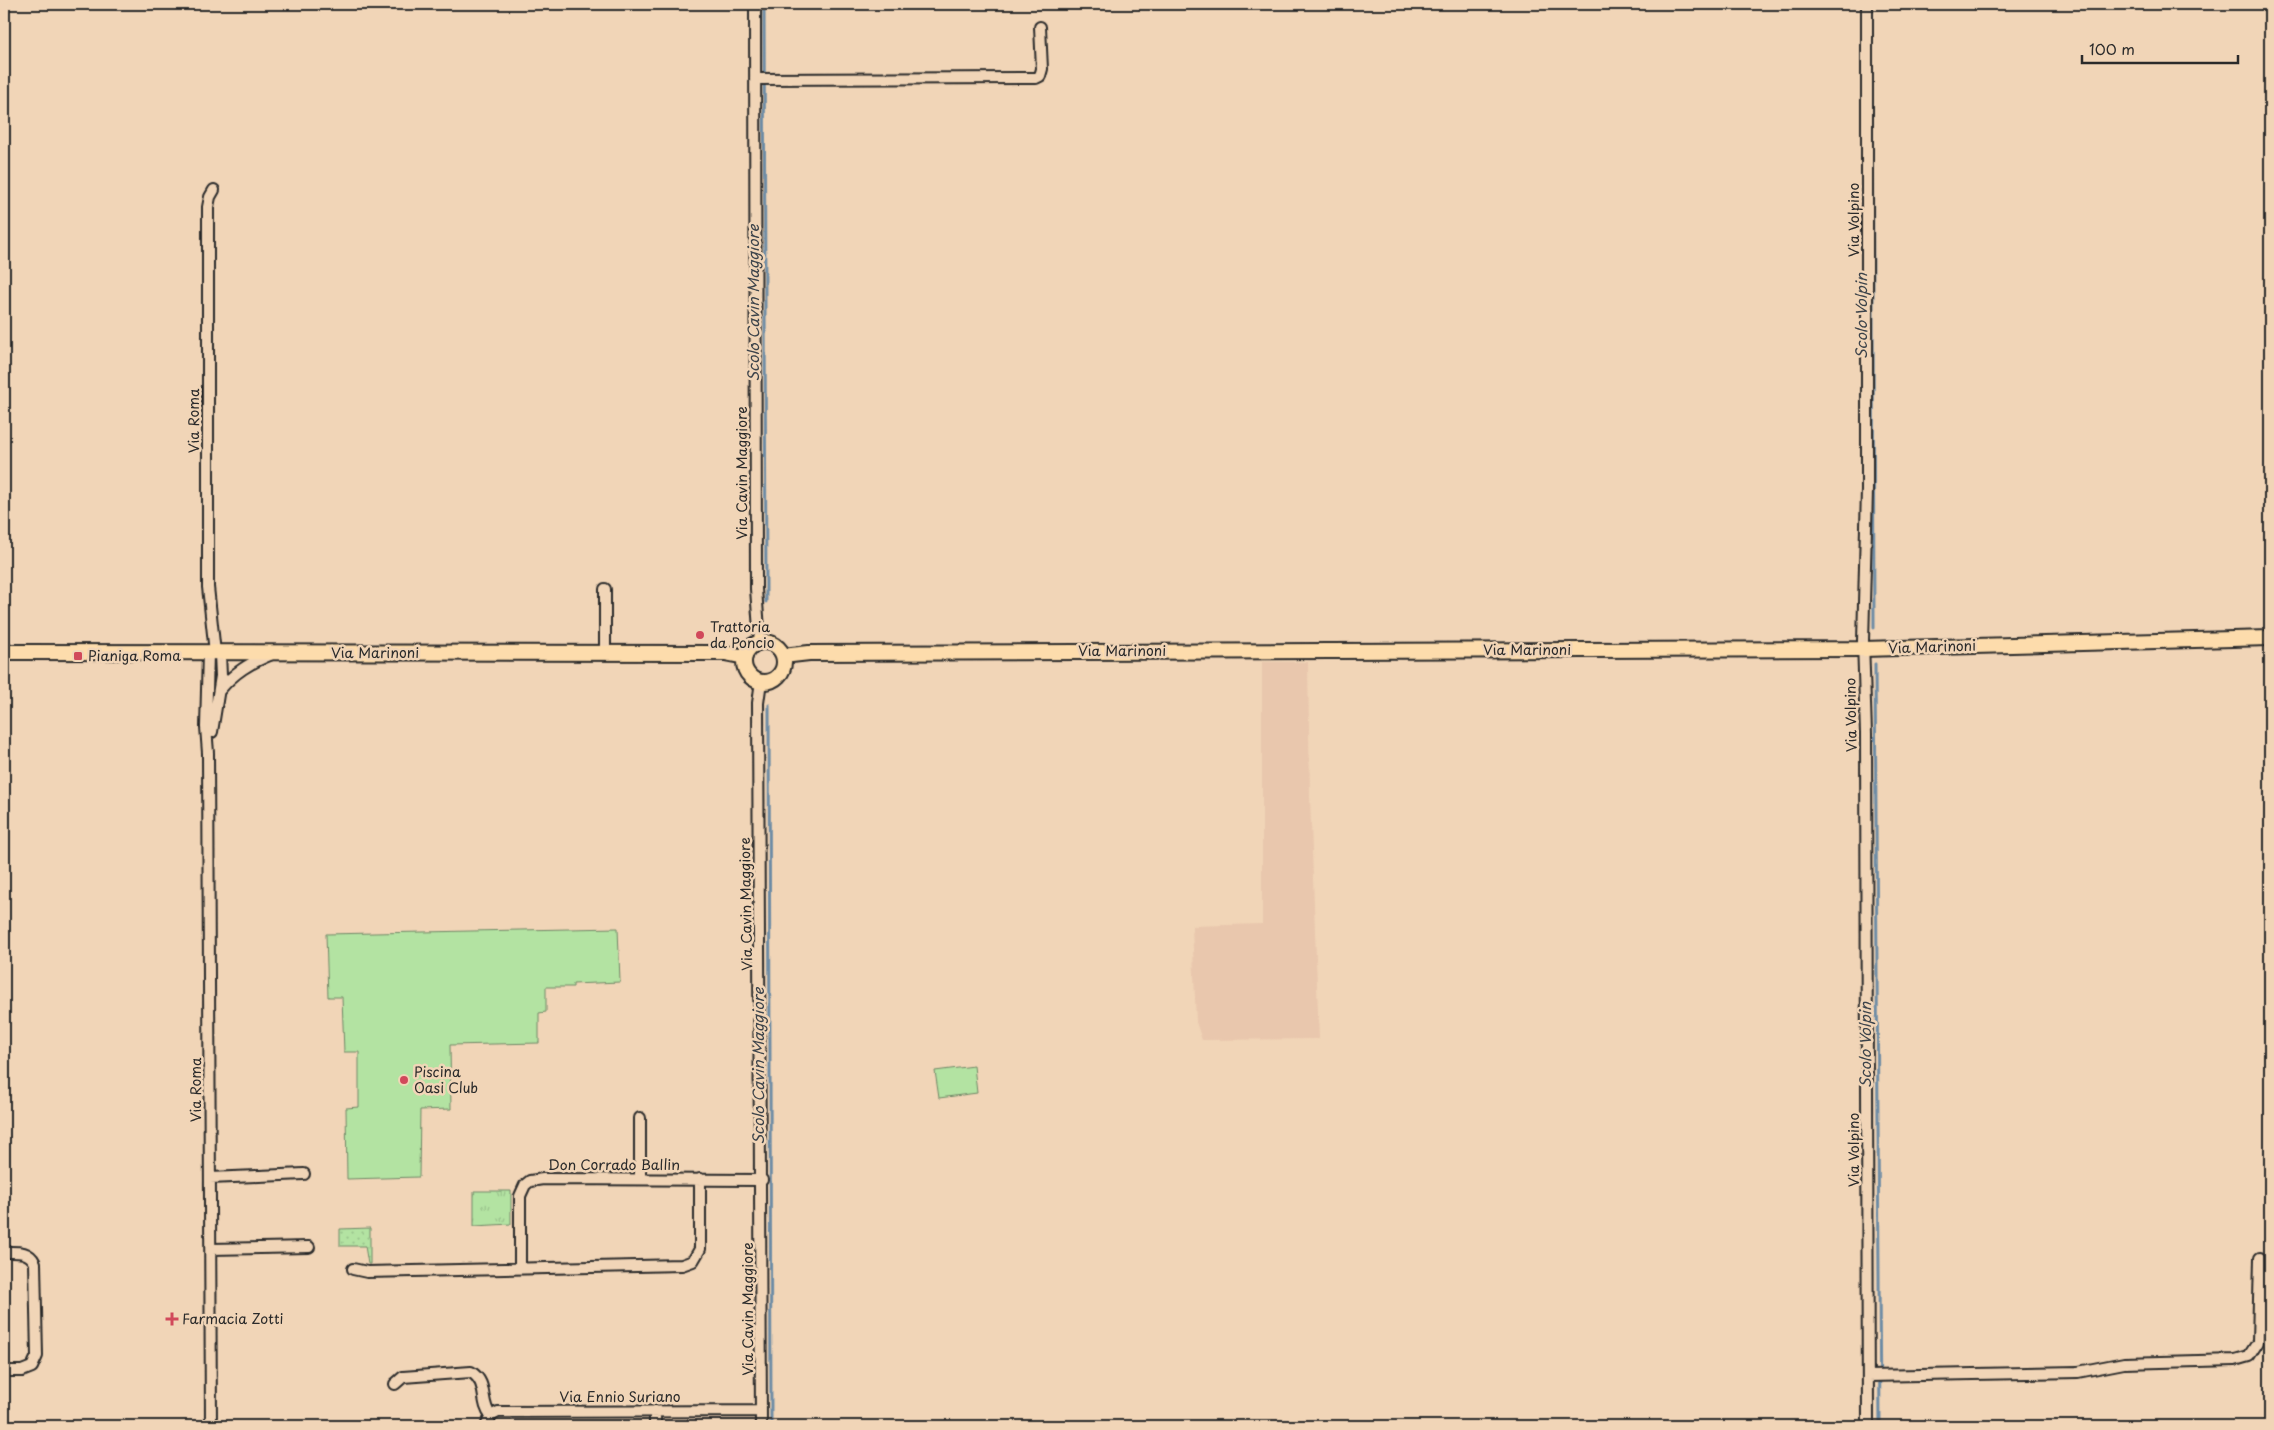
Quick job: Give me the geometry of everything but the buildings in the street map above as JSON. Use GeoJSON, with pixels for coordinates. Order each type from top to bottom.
{"type":"FeatureCollection","features":[{"type":"Feature","properties":{"kind":"main road","name":"Via Marinoni"},"geometry":{"type":"LineString","coordinates":[[783,656],[809,653],[1863,649],[2270,638]]}},
{"type":"Feature","properties":{"kind":"main road"},"geometry":{"type":"LineString","coordinates":[[760,642],[774,645],[783,656],[784,666],[779,675],[770,680],[761,681],[752,677],[747,670],[745,657],[752,646],[760,642]]}},
{"type":"Feature","properties":{"kind":"main road","name":"Via Marinoni"},"geometry":{"type":"LineString","coordinates":[[4,652],[725,652],[745,657]]}},
{"type":"Feature","properties":{"kind":"street","name":"Via Cavin Maggiore"},"geometry":{"type":"LineString","coordinates":[[754,4],[763,80],[756,597],[760,642]]}},
{"type":"Feature","properties":{"kind":"street","name":"Via Volpino"},"geometry":{"type":"LineString","coordinates":[[1867,4],[1867,470],[1863,649],[1876,1376],[1868,1426]]}},
{"type":"Feature","properties":{"kind":"street"},"geometry":{"type":"LineString","coordinates":[[763,80],[1036,78],[1040,76],[1042,69],[1040,28]]}},
{"type":"Feature","properties":{"kind":"street","name":"Via Roma"},"geometry":{"type":"LineString","coordinates":[[214,190],[208,207],[208,586],[214,653]]}},
{"type":"Feature","properties":{"kind":"street"},"geometry":{"type":"LineString","coordinates":[[605,589],[605,652]]}},
{"type":"Feature","properties":{"kind":"street"},"geometry":{"type":"LineString","coordinates":[[208,753],[218,692],[214,653]]}},
{"type":"Feature","properties":{"kind":"street"},"geometry":{"type":"LineString","coordinates":[[208,753],[206,728],[214,653]]}},
{"type":"Feature","properties":{"kind":"street"},"geometry":{"type":"LineString","coordinates":[[218,692],[241,669],[274,653]]}},
{"type":"Feature","properties":{"kind":"street","name":"Via Cavin Maggiore"},"geometry":{"type":"LineString","coordinates":[[761,681],[758,704],[762,1180],[761,1426]]}},
{"type":"Feature","properties":{"kind":"street","name":"Via Roma"},"geometry":{"type":"LineString","coordinates":[[208,753],[211,1426]]}},
{"type":"Feature","properties":{"kind":"street"},"geometry":{"type":"LineString","coordinates":[[640,1118],[640,1179]]}},
{"type":"Feature","properties":{"kind":"street"},"geometry":{"type":"LineString","coordinates":[[210,1178],[304,1174]]}},
{"type":"Feature","properties":{"kind":"street","name":"Don Corrado Ballin"},"geometry":{"type":"LineString","coordinates":[[520,1270],[520,1196],[525,1185],[537,1179],[762,1180]]}},
{"type":"Feature","properties":{"kind":"street"},"geometry":{"type":"LineString","coordinates":[[353,1268],[362,1272],[520,1270],[675,1266],[689,1263],[697,1256],[701,1243],[700,1179]]}},
{"type":"Feature","properties":{"kind":"street"},"geometry":{"type":"LineString","coordinates":[[211,1249],[309,1247]]}},
{"type":"Feature","properties":{"kind":"street"},"geometry":{"type":"LineString","coordinates":[[4,1252],[24,1252],[31,1256],[35,1262],[37,1356],[32,1367],[27,1370],[4,1371]]}},
{"type":"Feature","properties":{"kind":"street"},"geometry":{"type":"LineString","coordinates":[[1876,1376],[2078,1372],[2124,1363],[2235,1360],[2249,1356],[2258,1342],[2260,1258]]}},
{"type":"Feature","properties":{"kind":"street"},"geometry":{"type":"LineString","coordinates":[[395,1384],[403,1377],[471,1372],[482,1383],[486,1408],[491,1416],[486,1426]]}},
{"type":"Feature","properties":{"kind":"street"},"geometry":{"type":"LineString","coordinates":[[655,1411],[655,1426]]}},
{"type":"Feature","properties":{"kind":"street","name":"Via Ennio Suriano"},"geometry":{"type":"LineString","coordinates":[[491,1416],[498,1412],[761,1411]]}},
{"type":"Feature","properties":{"kind":"shaded area"},"geometry":{"type":"Polygon","coordinates":[[[1262,662],[1308,662],[1310,797],[1319,1039],[1202,1040],[1196,1022],[1192,926],[1262,924],[1262,662]]]}},
{"type":"Feature","properties":{"kind":"green space","name":"Piscina Oasi Club"},"geometry":{"type":"Polygon","coordinates":[[[618,928],[620,982],[573,984],[573,987],[546,987],[546,1012],[539,1013],[539,1043],[450,1045],[451,1109],[420,1110],[419,1177],[347,1179],[346,1108],[359,1107],[359,1052],[344,1052],[342,997],[328,997],[326,934],[618,928]]]}},
{"type":"Feature","properties":{"kind":"green space"},"geometry":{"type":"Polygon","coordinates":[[[974,1066],[977,1093],[939,1098],[935,1071],[974,1066]]]}},
{"type":"Feature","properties":{"kind":"green space"},"geometry":{"type":"Polygon","coordinates":[[[474,1191],[511,1191],[511,1224],[474,1226],[474,1191]]]}},
{"type":"Feature","properties":{"kind":"green space"},"geometry":{"type":"Polygon","coordinates":[[[370,1228],[370,1264],[368,1264],[365,1246],[340,1246],[340,1229],[370,1228]]]}},
{"type":"Feature","properties":{"kind":"waterway","name":"Scolo Cavin Maggiore"},"geometry":{"type":"LineString","coordinates":[[764,4],[766,602]]}},
{"type":"Feature","properties":{"kind":"waterway","name":"Scolo Volpin"},"geometry":{"type":"LineString","coordinates":[[1872,4],[1874,628]]}},
{"type":"Feature","properties":{"kind":"waterway","name":"Scolo Volpin"},"geometry":{"type":"LineString","coordinates":[[1875,664],[1880,1426]]}},
{"type":"Feature","properties":{"kind":"waterway","name":"Scolo Cavin Maggiore"},"geometry":{"type":"LineString","coordinates":[[769,705],[771,1426]]}},
{"type":"Feature","properties":{"kind":"place","name":"Trattoria da Poncio"},"geometry":{"type":"Point","coordinates":[700,635]}},
{"type":"Feature","properties":{"kind":"place","name":"Pianiga Roma"},"geometry":{"type":"Point","coordinates":[78,656]}},
{"type":"Feature","properties":{"kind":"place","name":"Piscina Oasi Club"},"geometry":{"type":"Point","coordinates":[404,1080]}},
{"type":"Feature","properties":{"kind":"place","name":"Farmacia Zotti"},"geometry":{"type":"Point","coordinates":[172,1319]}}]}
